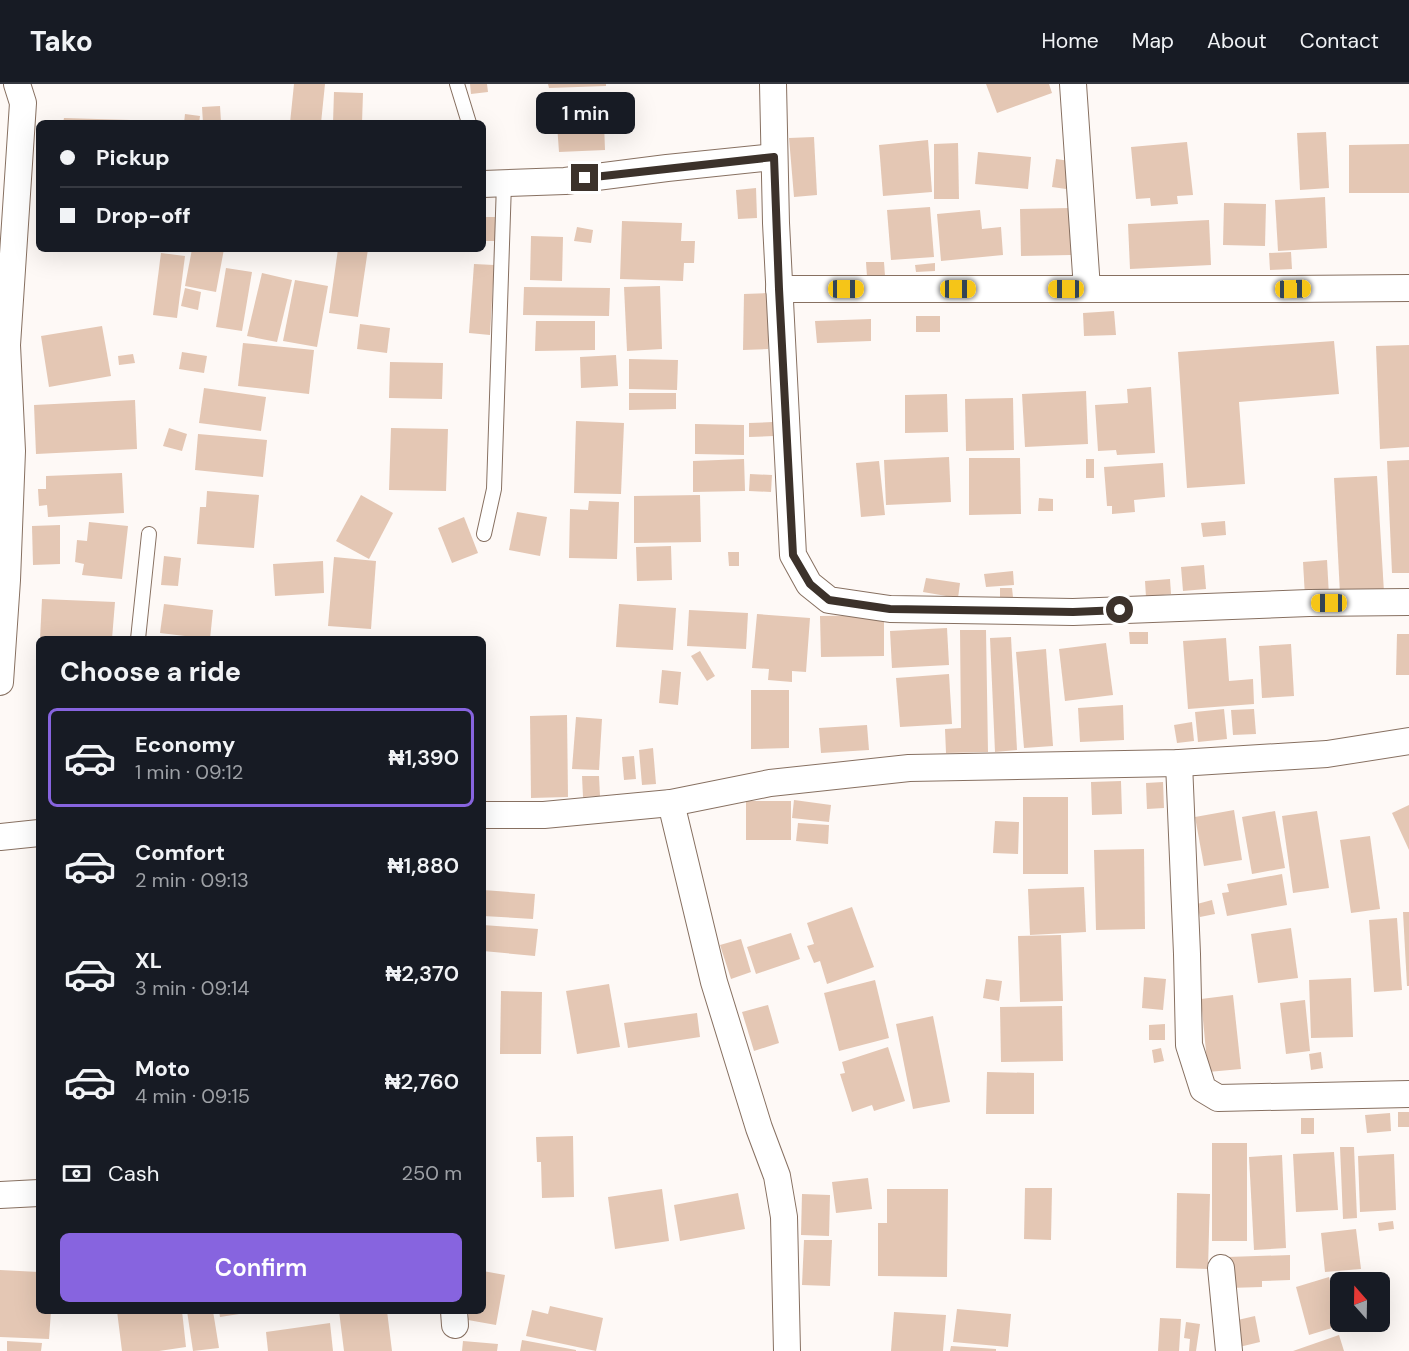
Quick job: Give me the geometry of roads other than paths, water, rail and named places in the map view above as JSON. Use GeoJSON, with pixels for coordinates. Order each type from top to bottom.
{"type":"FeatureCollection","features":[{"type":"Feature","properties":{"kind":"street"},"geometry":{"type":"LineString","coordinates":[[0,678],[12,451],[7,345],[23,103],[17,84]]}},
{"type":"Feature","properties":{"kind":"street"},"geometry":{"type":"LineString","coordinates":[[773,84],[779,289],[793,555],[810,584],[829,600],[890,609],[1073,612],[1309,603],[1409,602]]}},
{"type":"Feature","properties":{"kind":"street"},"geometry":{"type":"LineString","coordinates":[[1073,84],[1087,289]]}},
{"type":"Feature","properties":{"kind":"street"},"geometry":{"type":"LineString","coordinates":[[489,180],[565,181],[774,157]]}},
{"type":"Feature","properties":{"kind":"street"},"geometry":{"type":"LineString","coordinates":[[779,289],[1409,288]]}},
{"type":"Feature","properties":{"kind":"street"},"geometry":{"type":"LineString","coordinates":[[486,815],[544,814],[671,803],[770,783],[909,768],[1179,763],[1327,754],[1409,741]]}},
{"type":"Feature","properties":{"kind":"street"},"geometry":{"type":"LineString","coordinates":[[1179,763],[1189,1045],[1203,1089],[1218,1098],[1409,1094]]}},
{"type":"Feature","properties":{"kind":"street"},"geometry":{"type":"LineString","coordinates":[[671,803],[714,982],[759,1128],[777,1176],[784,1217],[787,1351]]}},
{"type":"Feature","properties":{"kind":"street"},"geometry":{"type":"LineString","coordinates":[[0,837],[36,832]]}},
{"type":"Feature","properties":{"kind":"street"},"geometry":{"type":"LineString","coordinates":[[0,1195],[36,1193]]}},
{"type":"Feature","properties":{"kind":"street"},"geometry":{"type":"LineString","coordinates":[[1221,1268],[1229,1351]]}},
{"type":"Feature","properties":{"kind":"lane"},"geometry":{"type":"LineString","coordinates":[[457,84],[468,120]]}},
{"type":"Feature","properties":{"kind":"lane"},"geometry":{"type":"LineString","coordinates":[[484,534],[494,489],[489,180]]}},
{"type":"Feature","properties":{"kind":"lane"},"geometry":{"type":"LineString","coordinates":[[138,636],[149,534]]}}]}
